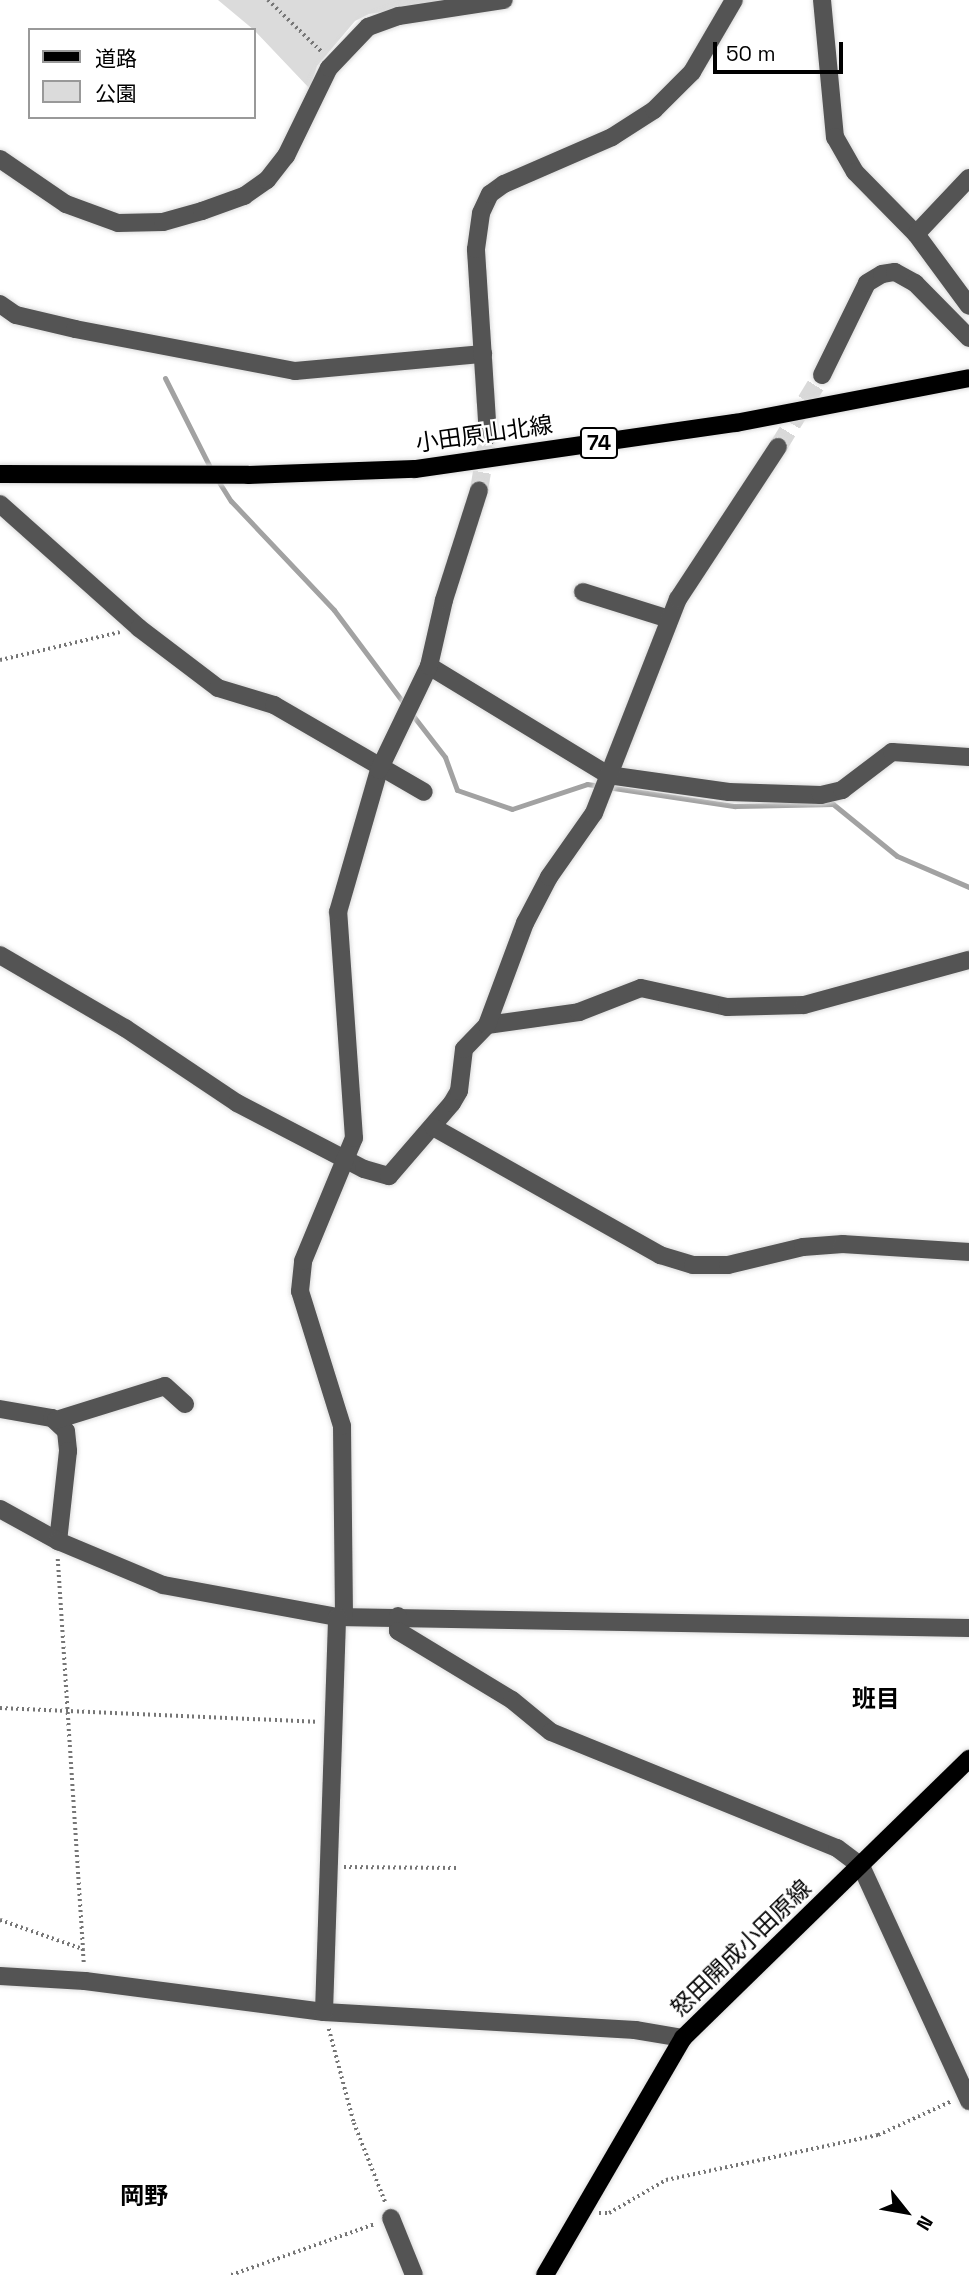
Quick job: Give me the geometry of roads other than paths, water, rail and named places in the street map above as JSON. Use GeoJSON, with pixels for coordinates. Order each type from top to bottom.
{"type":"FeatureCollection","features":[{"type":"Feature","properties":{"kind":"main road","name":"小田原山北線"},"geometry":{"type":"LineString","coordinates":[[0,474],[225,475],[415,469],[736,423],[969,378]]}},
{"type":"Feature","properties":{"kind":"main road","name":"怒田開成小田原線"},"geometry":{"type":"LineString","coordinates":[[545,2275],[584,2213],[682,2038],[969,1759]]}},
{"type":"Feature","properties":{"kind":"street"},"geometry":{"type":"LineString","coordinates":[[0,159],[66,204],[118,223],[163,222],[202,211],[244,196],[267,180],[286,156],[335,61],[368,27],[399,16],[504,0]]}},
{"type":"Feature","properties":{"kind":"street"},"geometry":{"type":"LineString","coordinates":[[488,436],[476,249],[481,213],[490,194],[504,184],[612,137],[654,110],[692,72],[734,0]]}},
{"type":"Feature","properties":{"kind":"street"},"geometry":{"type":"LineString","coordinates":[[822,0],[835,137],[855,172],[916,234],[969,306]]}},
{"type":"Feature","properties":{"kind":"street"},"geometry":{"type":"LineString","coordinates":[[916,234],[969,177]]}},
{"type":"Feature","properties":{"kind":"street"},"geometry":{"type":"LineString","coordinates":[[822,375],[867,283],[881,274],[895,272],[915,283],[969,338]]}},
{"type":"Feature","properties":{"kind":"street"},"geometry":{"type":"LineString","coordinates":[[0,304],[16,315],[75,329],[295,371],[483,354]]}},
{"type":"Feature","properties":{"kind":"street"},"geometry":{"type":"LineString","coordinates":[[0,955],[113,1020],[236,1103],[344,1159],[389,1176],[433,1127],[459,1091],[464,1049],[487,1025],[525,923],[548,877],[594,813],[669,619],[778,446]]}},
{"type":"Feature","properties":{"kind":"street"},"geometry":{"type":"LineString","coordinates":[[324,2012],[332,1723],[340,1617],[342,1426],[300,1291],[303,1261],[354,1138],[355,1121],[338,912],[379,770],[429,666],[444,600],[479,490]]}},
{"type":"Feature","properties":{"kind":"street"},"geometry":{"type":"LineString","coordinates":[[0,504],[139,628],[218,688],[274,705],[379,770],[424,792]]}},
{"type":"Feature","properties":{"kind":"street"},"geometry":{"type":"LineString","coordinates":[[583,592],[669,619]]}},
{"type":"Feature","properties":{"kind":"street"},"geometry":{"type":"LineString","coordinates":[[429,666],[608,775],[729,792],[821,795],[842,790],[892,751],[969,757]]}},
{"type":"Feature","properties":{"kind":"street"},"geometry":{"type":"LineString","coordinates":[[487,1025],[579,1012],[641,988],[727,1007],[804,1005],[969,960]]}},
{"type":"Feature","properties":{"kind":"street"},"geometry":{"type":"LineString","coordinates":[[433,1127],[660,1255],[693,1265],[728,1265],[803,1247],[843,1244],[969,1252]]}},
{"type":"Feature","properties":{"kind":"street"},"geometry":{"type":"LineString","coordinates":[[0,1409],[56,1420],[165,1386],[185,1404]]}},
{"type":"Feature","properties":{"kind":"street"},"geometry":{"type":"LineString","coordinates":[[56,1420],[69,1440],[58,1541]]}},
{"type":"Feature","properties":{"kind":"street"},"geometry":{"type":"LineString","coordinates":[[0,1509],[58,1541],[163,1585],[340,1617],[969,1628]]}},
{"type":"Feature","properties":{"kind":"street"},"geometry":{"type":"LineString","coordinates":[[398,1616],[398,1631],[512,1700],[551,1732],[837,1848],[860,1866],[966,2099]]}},
{"type":"Feature","properties":{"kind":"street"},"geometry":{"type":"LineString","coordinates":[[0,1976],[85,1981],[324,2012],[635,2030],[682,2038]]}},
{"type":"Feature","properties":{"kind":"street"},"geometry":{"type":"LineString","coordinates":[[391,2218],[414,2275]]}},
{"type":"Feature","properties":{"kind":"waterway"},"geometry":{"type":"LineString","coordinates":[[165,378],[212,471]]}},
{"type":"Feature","properties":{"kind":"waterway"},"geometry":{"type":"LineString","coordinates":[[217,479],[231,501],[334,610],[405,705]]}},
{"type":"Feature","properties":{"kind":"waterway"},"geometry":{"type":"LineString","coordinates":[[411,713],[445,757],[457,790],[512,809],[587,784],[735,806],[833,804],[897,856],[969,887]]}},
{"type":"Feature","properties":{"kind":"tunnel"},"geometry":{"type":"LineString","coordinates":[[778,447],[822,375]]}},
{"type":"Feature","properties":{"kind":"tunnel"},"geometry":{"type":"LineString","coordinates":[[479,490],[488,436]]}},
{"type":"Feature","properties":{"kind":"district","name":"班目"},"geometry":{"type":"Point","coordinates":[876,1699]}},
{"type":"Feature","properties":{"kind":"district","name":"岡野"},"geometry":{"type":"Point","coordinates":[144,2196]}}]}
